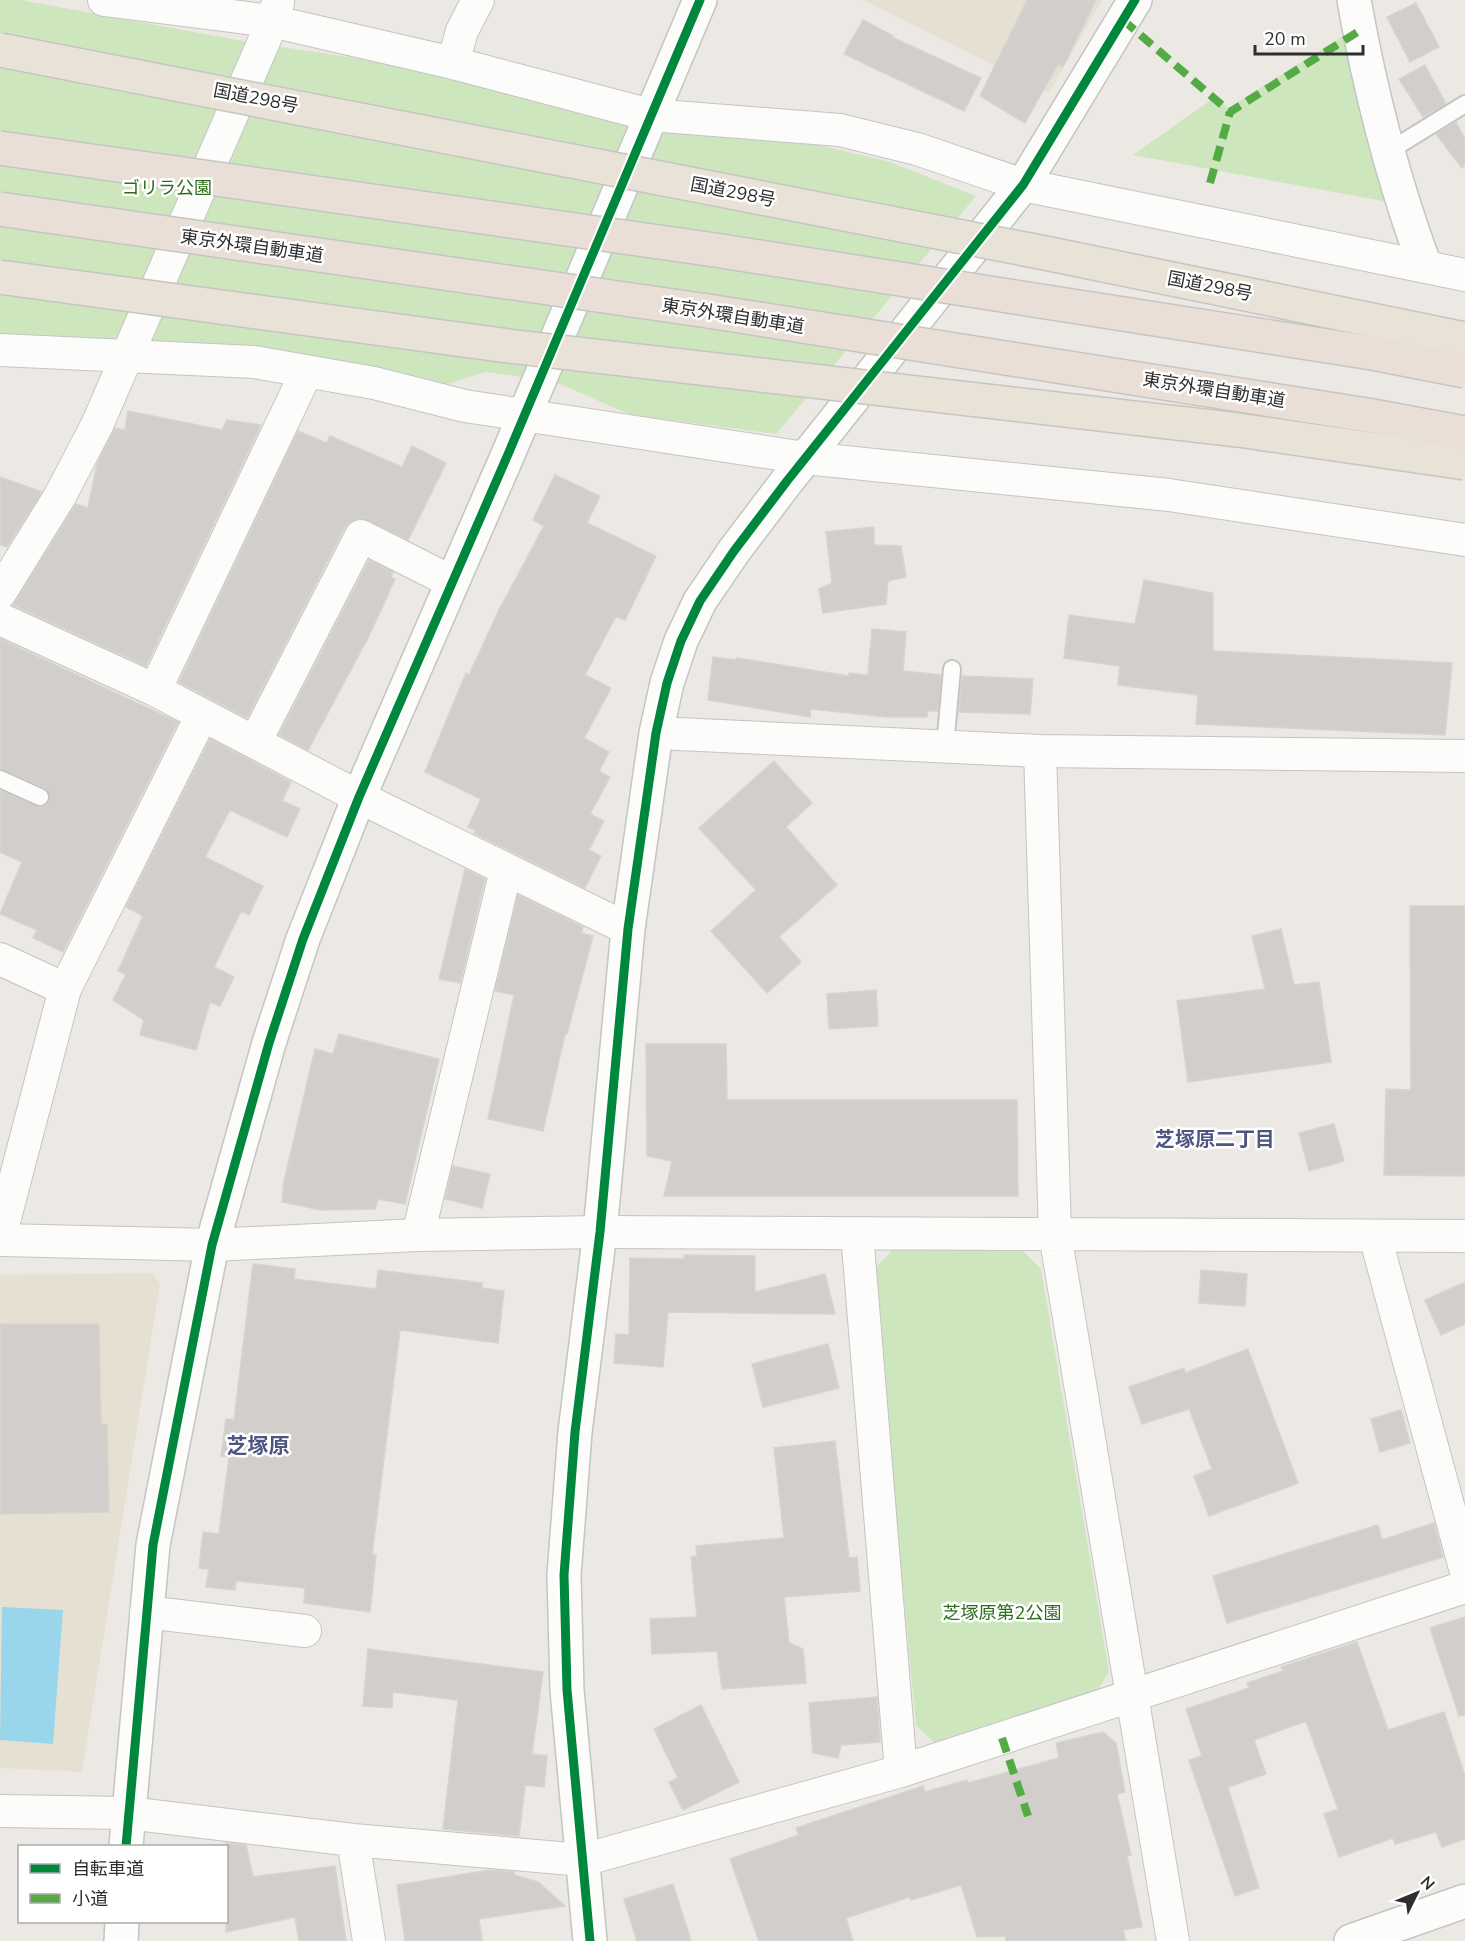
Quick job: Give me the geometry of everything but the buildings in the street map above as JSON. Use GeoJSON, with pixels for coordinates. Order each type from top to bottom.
{"type":"FeatureCollection","features":[{"type":"Feature","properties":{"kind":"highway","name":"国道298号"},"geometry":{"type":"LineString","coordinates":[[0,50],[1057,256],[1465,339]]}},
{"type":"Feature","properties":{"kind":"highway"},"geometry":{"type":"LineString","coordinates":[[0,148],[715,250],[1371,353],[1465,372]]}},
{"type":"Feature","properties":{"kind":"highway","name":"東京外環自動車道"},"geometry":{"type":"LineString","coordinates":[[0,209],[720,313],[1356,413],[1465,433]]}},
{"type":"Feature","properties":{"kind":"highway"},"geometry":{"type":"LineString","coordinates":[[0,277],[508,346],[1238,430],[1465,462]]}},
{"type":"Feature","properties":{"kind":"street"},"geometry":{"type":"LineString","coordinates":[[104,0],[275,10],[453,63],[650,115],[840,130],[917,149],[1023,185],[1465,275]]}},
{"type":"Feature","properties":{"kind":"street"},"geometry":{"type":"LineString","coordinates":[[453,63],[462,31],[478,0]]}},
{"type":"Feature","properties":{"kind":"street"},"geometry":{"type":"LineString","coordinates":[[126,1845],[153,1545],[212,1245],[273,1033],[303,939],[359,797],[524,416],[699,0]]}},
{"type":"Feature","properties":{"kind":"street"},"geometry":{"type":"LineString","coordinates":[[590,1941],[567,1690],[564,1575],[575,1432],[600,1232],[628,929],[656,733],[681,641],[700,601],[734,551],[805,458],[1023,185],[1135,0]]}},
{"type":"Feature","properties":{"kind":"street"},"geometry":{"type":"LineString","coordinates":[[1354,0],[1367,76],[1410,226],[1425,266]]}},
{"type":"Feature","properties":{"kind":"street"},"geometry":{"type":"LineString","coordinates":[[0,593],[60,496],[129,357],[275,10]]}},
{"type":"Feature","properties":{"kind":"street"},"geometry":{"type":"LineString","coordinates":[[0,351],[254,362],[374,383],[465,406],[805,458],[1169,495],[1465,540]]}},
{"type":"Feature","properties":{"kind":"street"},"geometry":{"type":"LineString","coordinates":[[155,690],[307,370]]}},
{"type":"Feature","properties":{"kind":"street"},"geometry":{"type":"LineString","coordinates":[[255,742],[361,536],[452,582]]}},
{"type":"Feature","properties":{"kind":"street"},"geometry":{"type":"LineString","coordinates":[[0,619],[155,690],[359,797],[628,929]]}},
{"type":"Feature","properties":{"kind":"street"},"geometry":{"type":"LineString","coordinates":[[202,715],[65,989],[12,1144],[0,1239],[212,1245],[418,1235],[600,1232],[1465,1236]]}},
{"type":"Feature","properties":{"kind":"street"},"geometry":{"type":"LineString","coordinates":[[656,733],[1040,751],[1465,756]]}},
{"type":"Feature","properties":{"kind":"street"},"geometry":{"type":"LineString","coordinates":[[1040,751],[1055,1234],[1134,1695],[1173,1941]]}},
{"type":"Feature","properties":{"kind":"street"},"geometry":{"type":"LineString","coordinates":[[418,1235],[506,870]]}},
{"type":"Feature","properties":{"kind":"street"},"geometry":{"type":"LineString","coordinates":[[0,959],[65,989]]}},
{"type":"Feature","properties":{"kind":"street"},"geometry":{"type":"LineString","coordinates":[[857,1233],[901,1770]]}},
{"type":"Feature","properties":{"kind":"street"},"geometry":{"type":"LineString","coordinates":[[1376,1236],[1465,1568]]}},
{"type":"Feature","properties":{"kind":"street"},"geometry":{"type":"LineString","coordinates":[[0,1811],[128,1813],[352,1840],[583,1860],[901,1770],[1465,1587]]}},
{"type":"Feature","properties":{"kind":"street"},"geometry":{"type":"LineString","coordinates":[[146,1612],[305,1631]]}},
{"type":"Feature","properties":{"kind":"street"},"geometry":{"type":"LineString","coordinates":[[352,1840],[369,1941]]}},
{"type":"Feature","properties":{"kind":"street"},"geometry":{"type":"LineString","coordinates":[[1351,1941],[1465,1901]]}},
{"type":"Feature","properties":{"kind":"street"},"geometry":{"type":"LineString","coordinates":[[121,1941],[122,1923]]}},
{"type":"Feature","properties":{"kind":"lane"},"geometry":{"type":"LineString","coordinates":[[1389,151],[1465,104]]}},
{"type":"Feature","properties":{"kind":"lane"},"geometry":{"type":"LineString","coordinates":[[945,747],[952,669]]}},
{"type":"Feature","properties":{"kind":"lane"},"geometry":{"type":"LineString","coordinates":[[0,779],[40,797]]}},
{"type":"Feature","properties":{"kind":"shaded area"},"geometry":{"type":"Polygon","coordinates":[[[863,0],[1102,0],[1049,93],[863,0]]]}},
{"type":"Feature","properties":{"kind":"shaded area"},"geometry":{"type":"Polygon","coordinates":[[[152,1273],[160,1284],[82,1772],[0,1768],[0,1275],[152,1273]]]}},
{"type":"Feature","properties":{"kind":"green space","name":"ゴリラ公園"},"geometry":{"type":"Polygon","coordinates":[[[0,0],[21,0],[248,42],[450,72],[663,132],[817,145],[887,161],[976,196],[776,434],[631,415],[553,381],[485,372],[444,385],[0,335],[0,0]]]}},
{"type":"Feature","properties":{"kind":"green space"},"geometry":{"type":"Polygon","coordinates":[[[1343,36],[1388,202],[1133,155],[1215,97],[1229,108],[1343,36]]]}},
{"type":"Feature","properties":{"kind":"green space","name":"芝塚原第2公園"},"geometry":{"type":"Polygon","coordinates":[[[894,1248],[1021,1249],[1041,1269],[1109,1672],[1096,1693],[936,1744],[916,1725],[873,1271],[894,1248]]]}},
{"type":"Feature","properties":{"kind":"water"},"geometry":{"type":"Polygon","coordinates":[[[2,1607],[63,1610],[53,1744],[0,1740],[2,1607]]]}},
{"type":"Feature","properties":{"kind":"marked path"},"geometry":{"type":"LineString","coordinates":[[1123,20],[1230,112],[1359,31]]}},
{"type":"Feature","properties":{"kind":"marked path"},"geometry":{"type":"LineString","coordinates":[[1210,183],[1230,112]]}},
{"type":"Feature","properties":{"kind":"marked path"},"geometry":{"type":"LineString","coordinates":[[1002,1738],[1028,1816]]}},
{"type":"Feature","properties":{"kind":"cycle path"},"geometry":{"type":"LineString","coordinates":[[126,1845],[153,1545],[212,1245],[269,1043],[303,939],[359,797],[509,452],[700,0]]}},
{"type":"Feature","properties":{"kind":"cycle path"},"geometry":{"type":"LineString","coordinates":[[590,1941],[567,1690],[564,1575],[575,1432],[600,1232],[628,929],[656,733],[667,683],[681,641],[700,601],[734,551],[1023,185],[1135,0]]}},
{"type":"Feature","properties":{"kind":"district","name":"芝塚原二丁目"},"geometry":{"type":"Point","coordinates":[1215,1139]}},
{"type":"Feature","properties":{"kind":"district","name":"芝塚原"},"geometry":{"type":"Point","coordinates":[258,1446]}}]}
